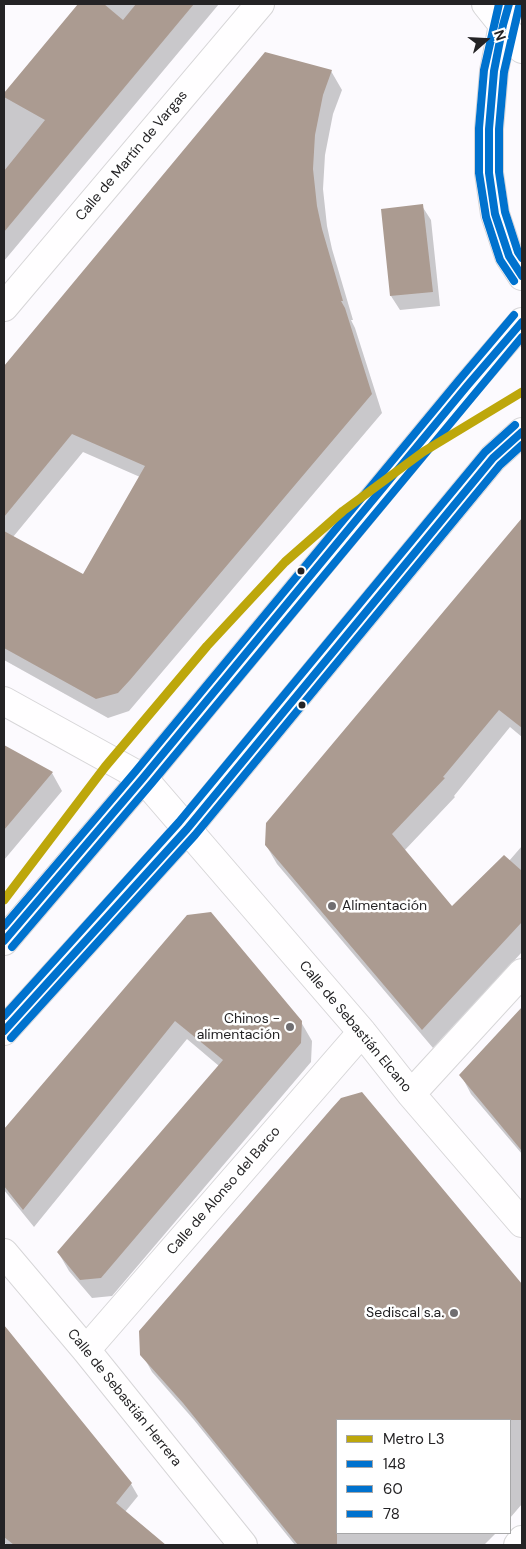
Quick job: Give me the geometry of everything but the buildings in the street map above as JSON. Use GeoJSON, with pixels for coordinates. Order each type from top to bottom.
{"type":"FeatureCollection","features":[{"type":"Feature","properties":{"kind":"street","name":"Calle de Martín de Vargas"},"geometry":{"type":"LineString","coordinates":[[4,307],[260,4]]}},
{"type":"Feature","properties":{"kind":"street"},"geometry":{"type":"LineString","coordinates":[[486,4],[506,14],[522,49]]}},
{"type":"Feature","properties":{"kind":"street"},"geometry":{"type":"LineString","coordinates":[[506,14],[494,71],[489,129],[489,173],[495,214],[509,256],[522,276]]}},
{"type":"Feature","properties":{"kind":"street"},"geometry":{"type":"LineString","coordinates":[[4,941],[143,778],[466,386],[522,322]]}},
{"type":"Feature","properties":{"kind":"street"},"geometry":{"type":"LineString","coordinates":[[4,1031],[187,829],[493,458],[522,432]]}},
{"type":"Feature","properties":{"kind":"street","name":"Calle de Sebastián Elcano"},"geometry":{"type":"LineString","coordinates":[[4,700],[143,778],[362,1032],[411,1094],[522,1223]]}},
{"type":"Feature","properties":{"kind":"street"},"geometry":{"type":"LineString","coordinates":[[411,1094],[522,972]]}},
{"type":"Feature","properties":{"kind":"street","name":"Calle de Alonso del Barco"},"geometry":{"type":"LineString","coordinates":[[86,1350],[362,1032]]}},
{"type":"Feature","properties":{"kind":"street","name":"Calle de Sebastián Herrera"},"geometry":{"type":"LineString","coordinates":[[4,1252],[86,1350],[243,1545]]}},
{"type":"Feature","properties":{"kind":"street"},"geometry":{"type":"LineString","coordinates":[[518,1545],[522,1540]]}},
{"type":"Feature","properties":{"kind":"metro line","name":"L3"},"geometry":{"type":"LineString","coordinates":[[4,900],[105,767],[207,646],[285,562],[343,511],[423,452],[522,392]]}},
{"type":"Feature","properties":{"kind":"transit line","name":"60"},"geometry":{"type":"LineString","coordinates":[[499,4],[484,70],[479,128],[479,173],[486,217],[500,260],[514,281]]}},
{"type":"Feature","properties":{"kind":"transit line","name":"148"},"geometry":{"type":"LineString","coordinates":[[509,4],[494,71],[489,129],[489,173],[495,214],[509,256],[522,276]]}},
{"type":"Feature","properties":{"kind":"transit line","name":"78"},"geometry":{"type":"LineString","coordinates":[[519,7],[504,72],[499,129],[499,172],[505,212],[518,252],[522,258]]}},
{"type":"Feature","properties":{"kind":"transit line","name":"78"},"geometry":{"type":"LineString","coordinates":[[4,926],[135,772],[514,315]]}},
{"type":"Feature","properties":{"kind":"transit line","name":"148"},"geometry":{"type":"LineString","coordinates":[[4,941],[143,778],[522,322]]}},
{"type":"Feature","properties":{"kind":"transit line","name":"60"},"geometry":{"type":"LineString","coordinates":[[12,947],[151,784],[522,337]]}},
{"type":"Feature","properties":{"kind":"transit line","name":"78"},"geometry":{"type":"LineString","coordinates":[[4,1016],[179,822],[485,452],[515,425]]}},
{"type":"Feature","properties":{"kind":"transit line","name":"148"},"geometry":{"type":"LineString","coordinates":[[4,1031],[187,829],[493,458],[522,432]]}},
{"type":"Feature","properties":{"kind":"transit line","name":"60"},"geometry":{"type":"LineString","coordinates":[[11,1038],[195,835],[500,465],[522,445]]}},
{"type":"Feature","properties":{"kind":"place","name":"Alimentación"},"geometry":{"type":"Point","coordinates":[332,906]}},
{"type":"Feature","properties":{"kind":"place","name":"Chinos - alimentación"},"geometry":{"type":"Point","coordinates":[290,1027]}},
{"type":"Feature","properties":{"kind":"place","name":"Sediscal s.a."},"geometry":{"type":"Point","coordinates":[454,1313]}}]}
